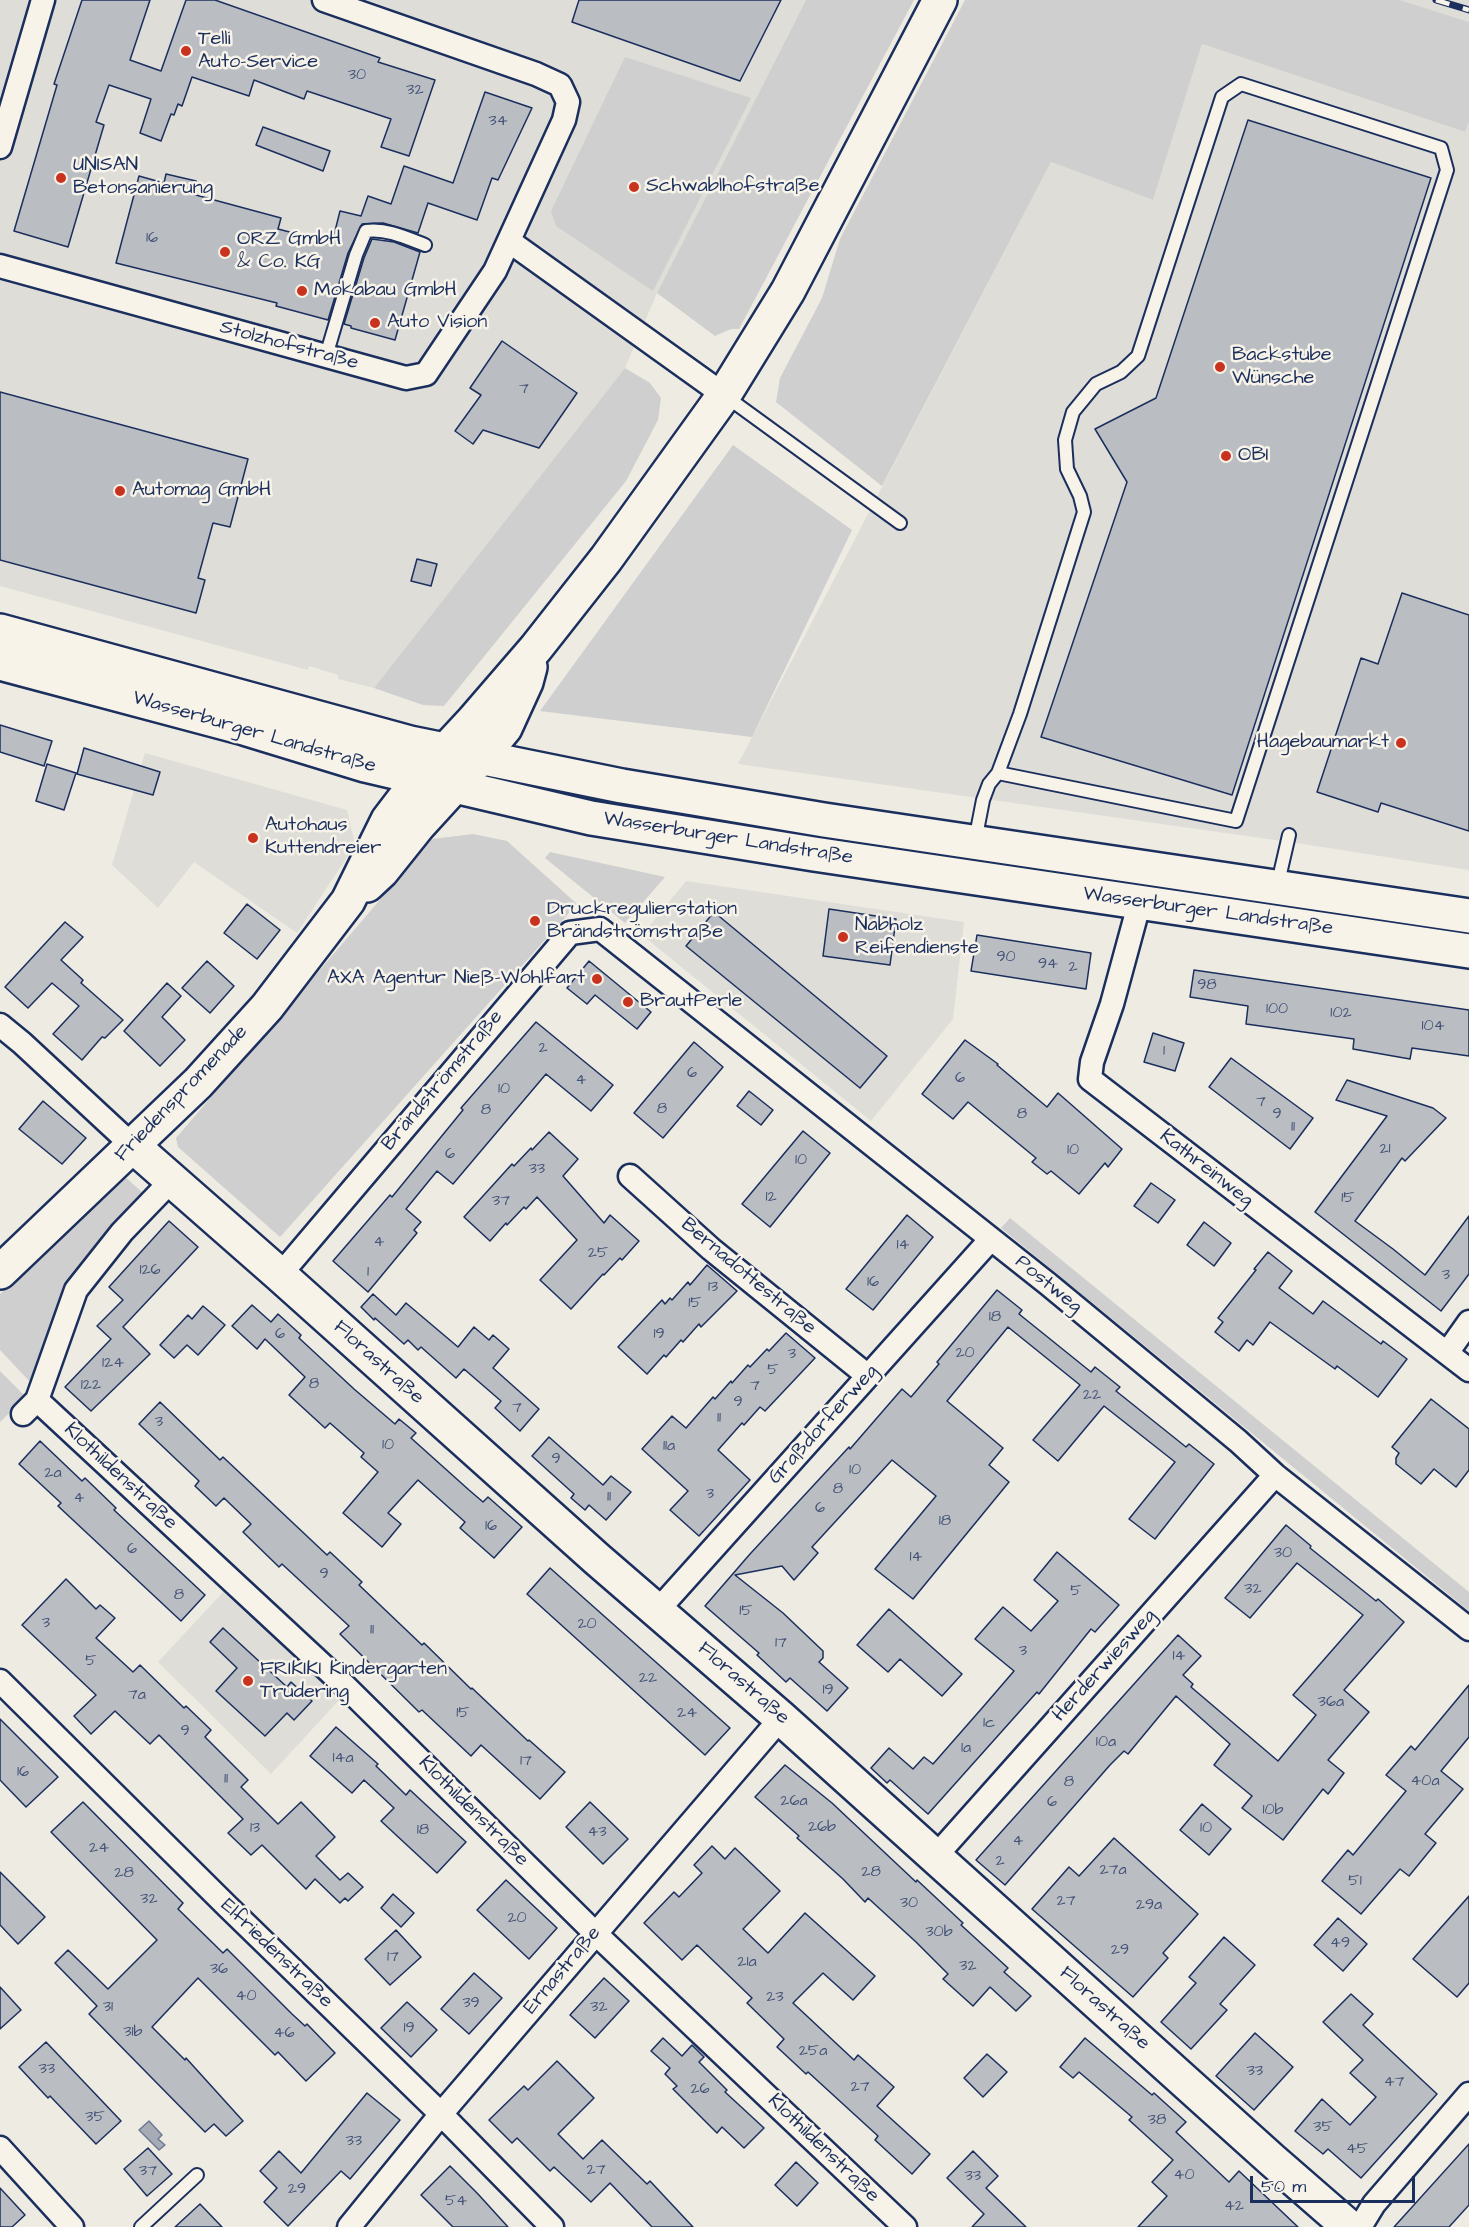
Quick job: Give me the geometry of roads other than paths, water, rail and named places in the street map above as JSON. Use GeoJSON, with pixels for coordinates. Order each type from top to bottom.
{"type":"FeatureCollection","features":[{"type":"Feature","properties":{"kind":"street"},"geometry":{"type":"LineString","coordinates":[[0,147],[43,0]]}},
{"type":"Feature","properties":{"kind":"street","name":"Stolzhofstraße"},"geometry":{"type":"LineString","coordinates":[[0,266],[406,378],[426,374],[495,271],[564,120],[568,102],[560,86],[526,70],[324,0]]}},
{"type":"Feature","properties":{"kind":"street"},"geometry":{"type":"LineString","coordinates":[[446,751],[536,648],[606,559],[724,395],[788,291],[940,0]]}},
{"type":"Feature","properties":{"kind":"street"},"geometry":{"type":"LineString","coordinates":[[509,241],[724,395]]}},
{"type":"Feature","properties":{"kind":"street","name":"Wasserburger Landstraße"},"geometry":{"type":"LineString","coordinates":[[0,631],[410,743],[480,758],[700,800],[1469,916]]}},
{"type":"Feature","properties":{"kind":"street"},"geometry":{"type":"LineString","coordinates":[[480,758],[505,728],[526,682],[536,648]]}},
{"type":"Feature","properties":{"kind":"street","name":"Wasserburger Landstraße"},"geometry":{"type":"LineString","coordinates":[[0,663],[244,728],[365,765],[591,818],[703,837],[1469,951]]}},
{"type":"Feature","properties":{"kind":"street","name":"Friedenspromenade"},"geometry":{"type":"LineString","coordinates":[[0,1272],[198,1083],[267,1007],[348,901],[388,820],[420,778],[446,751]]}},
{"type":"Feature","properties":{"kind":"street","name":"Friedenspromenade"},"geometry":{"type":"LineString","coordinates":[[348,901],[382,871],[418,826],[480,758]]}},
{"type":"Feature","properties":{"kind":"street","name":"Kathreinweg"},"geometry":{"type":"LineString","coordinates":[[1140,901],[1112,1004],[1092,1062],[1090,1079],[1469,1370]]}},
{"type":"Feature","properties":{"kind":"street","name":"Brändströmstraße"},"geometry":{"type":"LineString","coordinates":[[280,1275],[570,933],[600,928],[622,946]]}},
{"type":"Feature","properties":{"kind":"street","name":"Postweg"},"geometry":{"type":"LineString","coordinates":[[622,946],[1048,1284],[1238,1441],[1275,1475],[1469,1629]]}},
{"type":"Feature","properties":{"kind":"street"},"geometry":{"type":"LineString","coordinates":[[0,1025],[133,1146]]}},
{"type":"Feature","properties":{"kind":"street","name":"Florastraße"},"geometry":{"type":"LineString","coordinates":[[133,1146],[597,1559],[781,1718],[1349,2227]]}},
{"type":"Feature","properties":{"kind":"street","name":"Bernadottestraße"},"geometry":{"type":"LineString","coordinates":[[630,1176],[711,1249],[867,1376]]}},
{"type":"Feature","properties":{"kind":"street","name":"Klothildenstraße"},"geometry":{"type":"LineString","coordinates":[[172,1180],[123,1232],[76,1290],[30,1407],[344,1685],[595,1933],[905,2227]]}},
{"type":"Feature","properties":{"kind":"street","name":"Graßdorferweg"},"geometry":{"type":"LineString","coordinates":[[658,1610],[990,1240]]}},
{"type":"Feature","properties":{"kind":"street"},"geometry":{"type":"LineString","coordinates":[[1447,1353],[1469,1322]]}},
{"type":"Feature","properties":{"kind":"street","name":"Herderwiesweg"},"geometry":{"type":"LineString","coordinates":[[935,1857],[1275,1475]]}},
{"type":"Feature","properties":{"kind":"street","name":"Elfriedenstraße"},"geometry":{"type":"LineString","coordinates":[[0,1682],[236,1916],[441,2114],[552,2227]]}},
{"type":"Feature","properties":{"kind":"street","name":"Ernastraße"},"geometry":{"type":"LineString","coordinates":[[349,2227],[441,2114],[781,1718]]}},
{"type":"Feature","properties":{"kind":"street"},"geometry":{"type":"LineString","coordinates":[[1360,2227],[1374,2204],[1469,2094]]}},
{"type":"Feature","properties":{"kind":"street"},"geometry":{"type":"LineString","coordinates":[[0,2148],[72,2227]]}},
{"type":"Feature","properties":{"kind":"lane"},"geometry":{"type":"LineString","coordinates":[[975,842],[989,784],[998,772],[1020,714],[1084,512],[1080,496],[1067,469],[1065,440],[1073,412],[1096,384],[1121,372],[1138,356],[1222,97],[1241,84],[1441,148],[1447,170],[1236,821],[998,772]]}},
{"type":"Feature","properties":{"kind":"lane"},"geometry":{"type":"LineString","coordinates":[[326,356],[356,255],[366,231],[373,230],[399,235],[425,245]]}},
{"type":"Feature","properties":{"kind":"lane"},"geometry":{"type":"LineString","coordinates":[[724,395],[900,523]]}},
{"type":"Feature","properties":{"kind":"lane"},"geometry":{"type":"LineString","coordinates":[[1277,888],[1289,835]]}},
{"type":"Feature","properties":{"kind":"lane"},"geometry":{"type":"LineString","coordinates":[[141,2227],[197,2175]]}},
{"type":"Feature","properties":{"kind":"railway"},"geometry":{"type":"LineString","coordinates":[[1436,0],[1469,10]]}},
{"type":"Feature","properties":{"kind":"place","name":"Telli Auto-Service"},"geometry":{"type":"Point","coordinates":[186,51]}},
{"type":"Feature","properties":{"kind":"place","name":"UNISAN Betonsanierung"},"geometry":{"type":"Point","coordinates":[61,178]}},
{"type":"Feature","properties":{"kind":"place","name":"Schwablhofstraße"},"geometry":{"type":"Point","coordinates":[634,187]}},
{"type":"Feature","properties":{"kind":"place","name":"ORZ GmbH & Co. KG"},"geometry":{"type":"Point","coordinates":[225,252]}},
{"type":"Feature","properties":{"kind":"place","name":"Mokabau GmbH"},"geometry":{"type":"Point","coordinates":[302,291]}},
{"type":"Feature","properties":{"kind":"place","name":"Auto Vision"},"geometry":{"type":"Point","coordinates":[375,323]}},
{"type":"Feature","properties":{"kind":"place","name":"Backstube Wünsche"},"geometry":{"type":"Point","coordinates":[1220,367]}},
{"type":"Feature","properties":{"kind":"place","name":"OBI"},"geometry":{"type":"Point","coordinates":[1226,456]}},
{"type":"Feature","properties":{"kind":"place","name":"Automag GmbH"},"geometry":{"type":"Point","coordinates":[120,491]}},
{"type":"Feature","properties":{"kind":"place","name":"Hagebaumarkt"},"geometry":{"type":"Point","coordinates":[1401,743]}},
{"type":"Feature","properties":{"kind":"place","name":"Autohaus Kuttendreier"},"geometry":{"type":"Point","coordinates":[253,838]}},
{"type":"Feature","properties":{"kind":"place","name":"Druckregulierstation Brändströmstraße"},"geometry":{"type":"Point","coordinates":[535,921]}},
{"type":"Feature","properties":{"kind":"place","name":"Nabholz Reifendienste"},"geometry":{"type":"Point","coordinates":[843,937]}},
{"type":"Feature","properties":{"kind":"place","name":"AXA Agentur Nieß-Wohlfart"},"geometry":{"type":"Point","coordinates":[597,979]}},
{"type":"Feature","properties":{"kind":"place","name":"BrautPerle"},"geometry":{"type":"Point","coordinates":[628,1002]}},
{"type":"Feature","properties":{"kind":"place","name":"FRIKIKI Kindergarten Trudering"},"geometry":{"type":"Point","coordinates":[248,1681]}}]}
